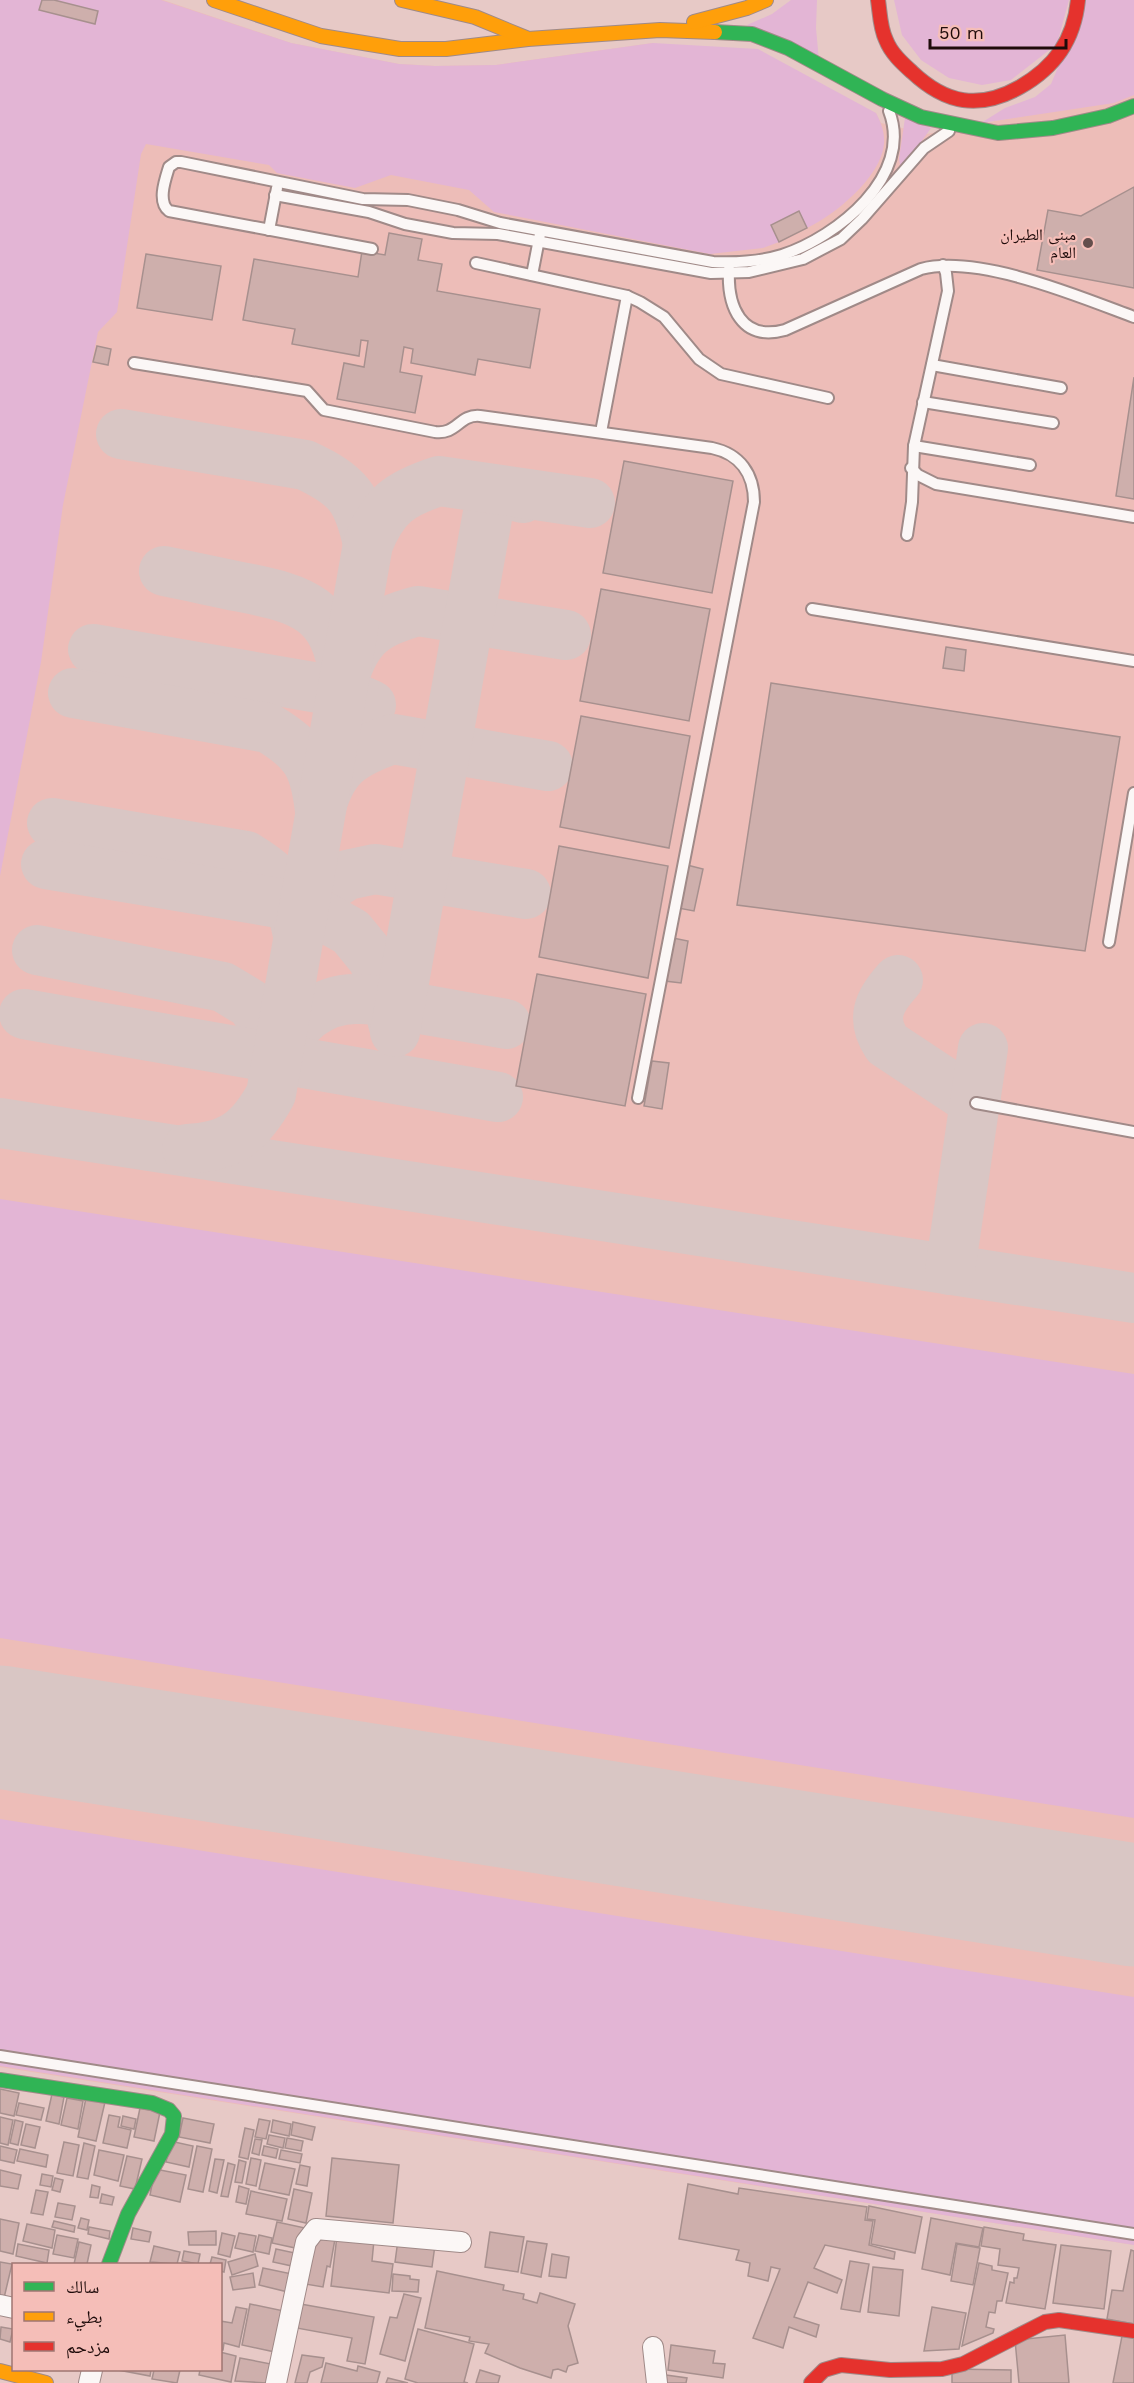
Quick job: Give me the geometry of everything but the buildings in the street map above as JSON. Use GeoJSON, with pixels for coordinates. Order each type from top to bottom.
{"type":"FeatureCollection","features":[{"type":"Feature","properties":{"kind":"main road"},"geometry":{"type":"LineString","coordinates":[[214,0],[321,36],[400,49],[446,49],[528,39],[660,30],[752,34],[788,48],[882,99],[921,117],[998,133],[1053,128],[1108,116],[1134,106]]}},
{"type":"Feature","properties":{"kind":"main road"},"geometry":{"type":"LineString","coordinates":[[402,0],[475,17],[528,39]]}},
{"type":"Feature","properties":{"kind":"main road"},"geometry":{"type":"LineString","coordinates":[[660,30],[747,8],[766,0]]}},
{"type":"Feature","properties":{"kind":"main road"},"geometry":{"type":"LineString","coordinates":[[879,0],[886,40],[899,60],[917,78],[939,92],[966,101],[995,100],[1039,77],[1068,41],[1077,14],[1078,0]]}},
{"type":"Feature","properties":{"kind":"main road"},"geometry":{"type":"LineString","coordinates":[[0,2080],[152,2103],[167,2108],[174,2114],[176,2125],[128,2214],[111,2263]]}},
{"type":"Feature","properties":{"kind":"main road"},"geometry":{"type":"LineString","coordinates":[[811,2383],[824,2370],[841,2365],[890,2370],[942,2369],[963,2364],[1045,2322],[1059,2320],[1134,2331]]}},
{"type":"Feature","properties":{"kind":"main road"},"geometry":{"type":"LineString","coordinates":[[0,2372],[46,2383]]}},
{"type":"Feature","properties":{"kind":"street"},"geometry":{"type":"LineString","coordinates":[[276,2383],[306,2242],[316,2229],[461,2242]]}},
{"type":"Feature","properties":{"kind":"street"},"geometry":{"type":"LineString","coordinates":[[653,2348],[657,2383]]}},
{"type":"Feature","properties":{"kind":"lane"},"geometry":{"type":"LineString","coordinates":[[729,268],[764,260],[796,249],[826,233],[853,212],[883,177],[893,155],[895,144],[892,120],[882,99]]}},
{"type":"Feature","properties":{"kind":"lane"},"geometry":{"type":"LineString","coordinates":[[275,195],[369,212],[391,220],[453,233],[540,236],[713,262],[749,272],[790,263],[830,247],[857,225],[924,148],[944,133],[964,126]]}},
{"type":"Feature","properties":{"kind":"lane"},"geometry":{"type":"LineString","coordinates":[[372,249],[169,211],[165,208],[162,199],[169,167],[176,162],[363,199],[394,199],[458,210],[540,236]]}},
{"type":"Feature","properties":{"kind":"lane"},"geometry":{"type":"LineString","coordinates":[[269,230],[278,182]]}},
{"type":"Feature","properties":{"kind":"lane"},"geometry":{"type":"LineString","coordinates":[[391,220],[394,199]]}},
{"type":"Feature","properties":{"kind":"lane"},"geometry":{"type":"LineString","coordinates":[[532,275],[540,236]]}},
{"type":"Feature","properties":{"kind":"lane"},"geometry":{"type":"LineString","coordinates":[[476,264],[627,296],[664,317],[699,359],[721,374],[828,398]]}},
{"type":"Feature","properties":{"kind":"lane"},"geometry":{"type":"LineString","coordinates":[[729,268],[734,312],[744,324],[768,333],[785,330],[921,269],[943,265],[966,265],[1022,279],[1134,317]]}},
{"type":"Feature","properties":{"kind":"lane"},"geometry":{"type":"LineString","coordinates":[[907,535],[912,502],[911,468],[914,446],[948,291],[943,265]]}},
{"type":"Feature","properties":{"kind":"lane"},"geometry":{"type":"LineString","coordinates":[[601,432],[627,296]]}},
{"type":"Feature","properties":{"kind":"lane"},"geometry":{"type":"LineString","coordinates":[[134,363],[303,390],[310,393],[316,404],[324,410],[435,432],[447,432],[473,415],[722,450],[732,455],[747,470],[754,491],[754,502],[638,1098]]}},
{"type":"Feature","properties":{"kind":"lane"},"geometry":{"type":"LineString","coordinates":[[932,365],[1061,388]]}},
{"type":"Feature","properties":{"kind":"lane"},"geometry":{"type":"LineString","coordinates":[[923,402],[1053,423]]}},
{"type":"Feature","properties":{"kind":"lane"},"geometry":{"type":"LineString","coordinates":[[914,446],[1030,465]]}},
{"type":"Feature","properties":{"kind":"lane"},"geometry":{"type":"LineString","coordinates":[[911,468],[918,475],[936,484],[1134,517]]}},
{"type":"Feature","properties":{"kind":"lane"},"geometry":{"type":"LineString","coordinates":[[812,609],[1134,661]]}},
{"type":"Feature","properties":{"kind":"lane"},"geometry":{"type":"LineString","coordinates":[[1109,942],[1134,793]]}},
{"type":"Feature","properties":{"kind":"lane"},"geometry":{"type":"LineString","coordinates":[[976,1103],[1134,1132]]}},
{"type":"Feature","properties":{"kind":"lane"},"geometry":{"type":"LineString","coordinates":[[0,2056],[1134,2234]]}},
{"type":"Feature","properties":{"kind":"shaded area"},"geometry":{"type":"Polygon","coordinates":[[[0,0],[163,0],[291,43],[399,64],[496,65],[653,43],[876,113],[881,123],[927,134],[1134,95],[1134,2245],[0,2067],[0,0]]]}},
{"type":"Feature","properties":{"kind":"shaded area"},"geometry":{"type":"Polygon","coordinates":[[[0,0],[161,0],[291,43],[399,64],[496,65],[653,43],[758,49],[876,113],[882,128],[884,144],[881,157],[866,182],[843,204],[818,222],[807,228],[799,211],[771,225],[779,242],[763,248],[710,254],[494,212],[469,190],[391,175],[355,188],[277,173],[269,165],[146,144],[141,154],[117,312],[98,332],[63,505],[41,662],[0,876],[0,0]]]}},
{"type":"Feature","properties":{"kind":"shaded area"},"geometry":{"type":"Polygon","coordinates":[[[791,0],[817,0],[816,28],[819,61],[747,25],[772,14],[791,0]]]}},
{"type":"Feature","properties":{"kind":"shaded area"},"geometry":{"type":"Polygon","coordinates":[[[894,0],[1069,0],[1057,44],[1011,80],[982,85],[949,78],[921,60],[902,35],[894,0]]]}},
{"type":"Feature","properties":{"kind":"shaded area"},"geometry":{"type":"Polygon","coordinates":[[[1086,0],[1134,0],[1134,95],[1114,103],[981,123],[1005,108],[1035,97],[1051,84],[1086,0]]]}},
{"type":"Feature","properties":{"kind":"shaded area"},"geometry":{"type":"Polygon","coordinates":[[[905,118],[931,128],[906,163],[900,165],[899,159],[905,118]]]}},
{"type":"Feature","properties":{"kind":"shaded area"},"geometry":{"type":"Polygon","coordinates":[[[0,1199],[1134,1374],[1134,1818],[0,1638],[0,1199]]]}},
{"type":"Feature","properties":{"kind":"shaded area"},"geometry":{"type":"Polygon","coordinates":[[[0,1819],[1134,1997],[1134,2245],[0,2066],[0,1819]]]}},
{"type":"Feature","properties":{"kind":"taxiway"},"geometry":{"type":"LineString","coordinates":[[121,434],[305,465],[332,479],[349,495],[360,515],[368,544]]}},
{"type":"Feature","properties":{"kind":"taxiway"},"geometry":{"type":"LineString","coordinates":[[187,1149],[216,1145],[238,1135],[247,1128],[271,1094],[368,544],[380,520],[387,510],[403,496],[439,481],[590,503]]}},
{"type":"Feature","properties":{"kind":"taxiway"},"geometry":{"type":"LineString","coordinates":[[395,1032],[492,490],[523,498]]}},
{"type":"Feature","properties":{"kind":"taxiway"},"geometry":{"type":"LineString","coordinates":[[164,571],[282,597],[313,611],[333,636],[340,655],[344,678],[355,651],[370,632],[391,620],[418,611],[566,635]]}},
{"type":"Feature","properties":{"kind":"taxiway"},"geometry":{"type":"LineString","coordinates":[[93,649],[342,692],[371,705]]}},
{"type":"Feature","properties":{"kind":"taxiway"},"geometry":{"type":"LineString","coordinates":[[73,693],[268,728],[292,744],[307,762],[312,771],[320,811],[330,783],[345,764],[365,750],[393,739],[548,766]]}},
{"type":"Feature","properties":{"kind":"taxiway"},"geometry":{"type":"LineString","coordinates":[[52,823],[246,856],[270,872],[283,888],[288,896],[298,935],[308,908],[324,890],[347,875],[375,869],[526,894]]}},
{"type":"Feature","properties":{"kind":"taxiway"},"geometry":{"type":"LineString","coordinates":[[46,864],[308,908],[351,932],[373,959],[390,1004],[393,1023]]}},
{"type":"Feature","properties":{"kind":"taxiway"},"geometry":{"type":"LineString","coordinates":[[37,950],[223,987],[251,1004],[268,1028],[277,1059],[290,1035],[309,1015],[332,1003],[346,1000],[374,1000],[506,1024]]}},
{"type":"Feature","properties":{"kind":"taxiway"},"geometry":{"type":"LineString","coordinates":[[898,980],[886,995],[879,1010],[879,1026],[887,1044],[976,1103]]}},
{"type":"Feature","properties":{"kind":"taxiway"},"geometry":{"type":"LineString","coordinates":[[24,1014],[498,1097]]}},
{"type":"Feature","properties":{"kind":"taxiway"},"geometry":{"type":"LineString","coordinates":[[950,1270],[983,1048]]}},
{"type":"Feature","properties":{"kind":"taxiway"},"geometry":{"type":"LineString","coordinates":[[0,1123],[1134,1298]]}},
{"type":"Feature","properties":{"kind":"runway"},"geometry":{"type":"LineString","coordinates":[[0,1727],[1134,1905]]}},
{"type":"Feature","properties":{"kind":"traffic: fast"},"geometry":{"type":"LineString","coordinates":[[715,32],[752,34],[788,48],[882,99],[921,117],[998,133],[1053,128],[1108,116],[1134,106]]}},
{"type":"Feature","properties":{"kind":"traffic: fast"},"geometry":{"type":"LineString","coordinates":[[0,2080],[152,2103],[169,2110],[174,2116],[172,2134],[128,2214],[109,2263]]}},
{"type":"Feature","properties":{"kind":"traffic: slow"},"geometry":{"type":"LineString","coordinates":[[214,0],[321,36],[400,49],[446,49],[528,39],[660,30],[715,32]]}},
{"type":"Feature","properties":{"kind":"traffic: slow"},"geometry":{"type":"LineString","coordinates":[[402,0],[475,17],[526,38]]}},
{"type":"Feature","properties":{"kind":"traffic: slow"},"geometry":{"type":"LineString","coordinates":[[694,22],[747,8],[766,0]]}},
{"type":"Feature","properties":{"kind":"traffic: slow"},"geometry":{"type":"LineString","coordinates":[[0,2371],[46,2383]]}},
{"type":"Feature","properties":{"kind":"traffic: jam"},"geometry":{"type":"LineString","coordinates":[[878,0],[884,35],[891,49],[901,61],[937,91],[950,97],[977,101],[1005,94],[1043,71],[1061,51],[1067,40],[1078,0]]}},
{"type":"Feature","properties":{"kind":"traffic: jam"},"geometry":{"type":"LineString","coordinates":[[811,2383],[824,2370],[841,2365],[890,2370],[942,2369],[963,2364],[1045,2322],[1059,2320],[1134,2331]]}},
{"type":"Feature","properties":{"kind":"place","name":"مبنى الطيران العام"},"geometry":{"type":"Point","coordinates":[1088,243]}}]}
